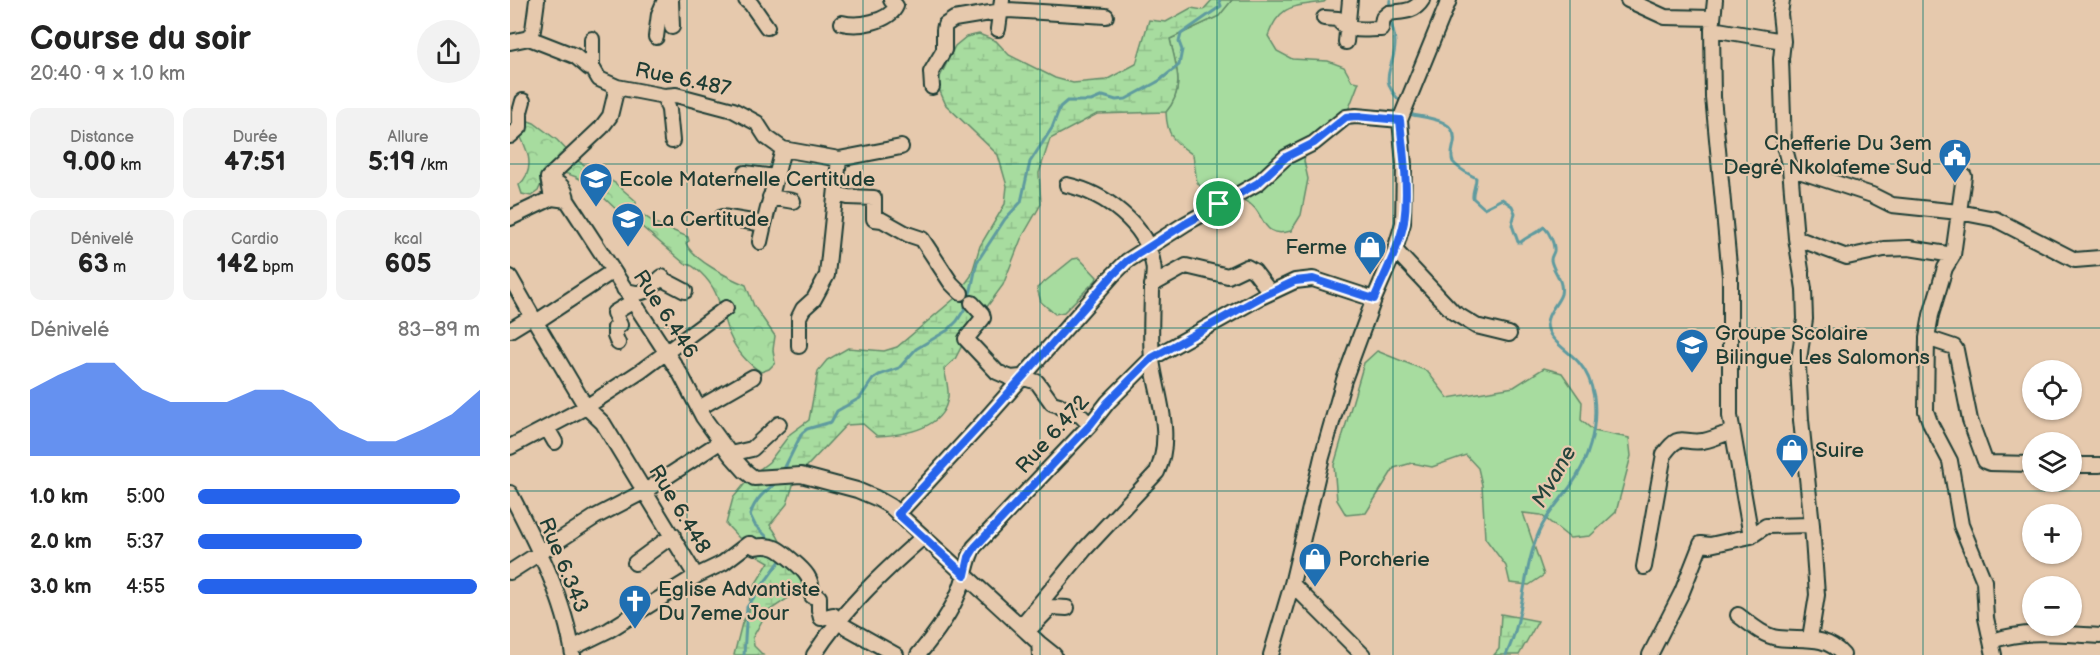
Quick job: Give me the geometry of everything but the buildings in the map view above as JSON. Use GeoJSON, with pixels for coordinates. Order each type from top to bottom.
{"type":"FeatureCollection","features":[{"type":"Feature","properties":{"kind":"street"},"geometry":{"type":"LineString","coordinates":[[510,42],[530,38],[537,0]]}},
{"type":"Feature","properties":{"kind":"street"},"geometry":{"type":"LineString","coordinates":[[656,37],[659,14],[664,0]]}},
{"type":"Feature","properties":{"kind":"street"},"geometry":{"type":"LineString","coordinates":[[671,0],[672,27]]}},
{"type":"Feature","properties":{"kind":"street"},"geometry":{"type":"LineString","coordinates":[[746,0],[752,4],[767,27]]}},
{"type":"Feature","properties":{"kind":"street"},"geometry":{"type":"LineString","coordinates":[[842,23],[858,25],[879,20],[894,11],[896,6],[891,0]]}},
{"type":"Feature","properties":{"kind":"street"},"geometry":{"type":"LineString","coordinates":[[1346,42],[1350,0]]}},
{"type":"Feature","properties":{"kind":"street"},"geometry":{"type":"LineString","coordinates":[[1324,18],[1338,19],[1340,25],[1347,28],[1379,29],[1387,14],[1406,12],[1419,5],[1422,0]]}},
{"type":"Feature","properties":{"kind":"street"},"geometry":{"type":"LineString","coordinates":[[1271,655],[1292,584],[1322,457],[1344,380],[1404,223],[1405,194],[1400,120],[1449,0]]}},
{"type":"Feature","properties":{"kind":"street"},"geometry":{"type":"LineString","coordinates":[[1628,0],[1665,17],[1712,24],[1783,41]]}},
{"type":"Feature","properties":{"kind":"street"},"geometry":{"type":"LineString","coordinates":[[1715,0],[1712,24],[1713,98],[1730,276],[1730,416],[1750,536]]}},
{"type":"Feature","properties":{"kind":"street"},"geometry":{"type":"LineString","coordinates":[[1782,0],[1780,14],[1783,41],[1780,59],[1784,150],[1790,168],[1791,204],[1804,289],[1805,319],[1798,366],[1817,595],[1810,638]]}},
{"type":"Feature","properties":{"kind":"street"},"geometry":{"type":"LineString","coordinates":[[932,87],[931,72],[944,50],[942,38],[945,25],[954,19],[968,18],[1003,7],[1106,16]]}},
{"type":"Feature","properties":{"kind":"street","name":"Rue 6.487"},"geometry":{"type":"LineString","coordinates":[[530,38],[575,56],[594,74],[617,87],[664,96],[676,95],[733,110],[757,123],[766,137],[783,149]]}},
{"type":"Feature","properties":{"kind":"street"},"geometry":{"type":"LineString","coordinates":[[592,39],[594,74]]}},
{"type":"Feature","properties":{"kind":"street"},"geometry":{"type":"LineString","coordinates":[[552,198],[554,181],[610,116],[617,87]]}},
{"type":"Feature","properties":{"kind":"street"},"geometry":{"type":"LineString","coordinates":[[664,96],[669,110],[672,141]]}},
{"type":"Feature","properties":{"kind":"street"},"geometry":{"type":"LineString","coordinates":[[510,136],[520,127],[523,101]]}},
{"type":"Feature","properties":{"kind":"street"},"geometry":{"type":"LineString","coordinates":[[898,514],[1127,261],[1185,224],[1258,183],[1286,157],[1314,143],[1346,117],[1400,120]]}},
{"type":"Feature","properties":{"kind":"street"},"geometry":{"type":"LineString","coordinates":[[760,242],[783,149],[839,159],[902,147]]}},
{"type":"Feature","properties":{"kind":"street"},"geometry":{"type":"LineString","coordinates":[[800,346],[799,317],[803,309],[814,298],[827,275],[839,159]]}},
{"type":"Feature","properties":{"kind":"street"},"geometry":{"type":"LineString","coordinates":[[1790,168],[1872,195],[1892,205],[1959,212],[1995,219],[2075,260],[2100,258]]}},
{"type":"Feature","properties":{"kind":"street"},"geometry":{"type":"LineString","coordinates":[[745,173],[775,177]]}},
{"type":"Feature","properties":{"kind":"street"},"geometry":{"type":"LineString","coordinates":[[1965,176],[1953,255],[1938,287],[1927,338],[1926,411],[1952,467],[1960,525],[1984,581],[1986,618],[1993,648],[2016,634],[2054,633],[2100,636]]}},
{"type":"Feature","properties":{"kind":"street","name":"Rue 6.446"},"geometry":{"type":"LineString","coordinates":[[554,181],[566,192],[567,200],[624,289],[637,301],[720,442],[745,471],[754,477],[801,475],[857,490],[876,498],[898,514],[1024,629],[1040,649],[1054,655]]}},
{"type":"Feature","properties":{"kind":"street"},"geometry":{"type":"LineString","coordinates":[[1024,629],[1085,549],[1157,471],[1164,458],[1161,401],[1152,358],[1154,264],[1144,252],[1140,233],[1111,204],[1088,190],[1067,184]]}},
{"type":"Feature","properties":{"kind":"street"},"geometry":{"type":"LineString","coordinates":[[836,194],[874,198],[874,219],[882,220],[907,234],[922,239],[951,283],[961,293]]}},
{"type":"Feature","properties":{"kind":"street"},"geometry":{"type":"LineString","coordinates":[[510,218],[552,198],[567,200]]}},
{"type":"Feature","properties":{"kind":"street"},"geometry":{"type":"LineString","coordinates":[[770,198],[793,201]]}},
{"type":"Feature","properties":{"kind":"street"},"geometry":{"type":"LineString","coordinates":[[722,217],[764,224]]}},
{"type":"Feature","properties":{"kind":"street"},"geometry":{"type":"LineString","coordinates":[[1796,238],[1847,257],[1884,249],[1909,248],[1953,255]]}},
{"type":"Feature","properties":{"kind":"street"},"geometry":{"type":"LineString","coordinates":[[1395,250],[1453,312],[1476,326],[1509,334]]}},
{"type":"Feature","properties":{"kind":"street"},"geometry":{"type":"LineString","coordinates":[[1152,285],[1186,267],[1228,276],[1247,267],[1254,271],[1262,298]]}},
{"type":"Feature","properties":{"kind":"street"},"geometry":{"type":"LineString","coordinates":[[510,330],[613,271]]}},
{"type":"Feature","properties":{"kind":"street","name":"Rue 6.448"},"geometry":{"type":"LineString","coordinates":[[510,277],[586,407],[603,423],[696,576],[573,651]]}},
{"type":"Feature","properties":{"kind":"street"},"geometry":{"type":"LineString","coordinates":[[618,343],[614,331],[620,325],[614,313],[637,301],[662,278],[685,291]]}},
{"type":"Feature","properties":{"kind":"street","name":"Rue 6.472"},"geometry":{"type":"LineString","coordinates":[[918,655],[935,634],[952,605],[965,575],[969,557],[975,547],[1090,425],[1108,402],[1152,358],[1295,281],[1313,279],[1374,299]]}},
{"type":"Feature","properties":{"kind":"street"},"geometry":{"type":"LineString","coordinates":[[972,303],[983,318],[966,339],[997,372],[1011,378],[1021,377],[1037,382],[1053,403],[1069,414],[1079,414],[1090,425]]}},
{"type":"Feature","properties":{"kind":"street"},"geometry":{"type":"LineString","coordinates":[[510,447],[586,407],[666,353],[726,308]]}},
{"type":"Feature","properties":{"kind":"street"},"geometry":{"type":"LineString","coordinates":[[1927,338],[1954,346],[1956,350],[1970,420],[1985,461],[2022,464]]}},
{"type":"Feature","properties":{"kind":"street"},"geometry":{"type":"LineString","coordinates":[[699,408],[753,377]]}},
{"type":"Feature","properties":{"kind":"street"},"geometry":{"type":"LineString","coordinates":[[730,454],[752,448],[779,424]]}},
{"type":"Feature","properties":{"kind":"street"},"geometry":{"type":"LineString","coordinates":[[547,428],[555,442]]}},
{"type":"Feature","properties":{"kind":"street"},"geometry":{"type":"LineString","coordinates":[[1644,567],[1664,454],[1672,443],[1678,440],[1699,441],[1732,431]]}},
{"type":"Feature","properties":{"kind":"street"},"geometry":{"type":"LineString","coordinates":[[510,572],[595,517],[645,491],[720,442]]}},
{"type":"Feature","properties":{"kind":"street"},"geometry":{"type":"LineString","coordinates":[[2082,465],[2100,465]]}},
{"type":"Feature","properties":{"kind":"street","name":"Rue 6.343"},"geometry":{"type":"LineString","coordinates":[[510,493],[539,552],[564,617],[573,651]]}},
{"type":"Feature","properties":{"kind":"street"},"geometry":{"type":"LineString","coordinates":[[1650,655],[1682,592],[1701,544],[1710,545],[1750,536],[1766,526],[1812,525]]}},
{"type":"Feature","properties":{"kind":"street"},"geometry":{"type":"LineString","coordinates":[[634,563],[673,535]]}},
{"type":"Feature","properties":{"kind":"street"},"geometry":{"type":"LineString","coordinates":[[814,655],[837,622],[887,569],[922,538]]}},
{"type":"Feature","properties":{"kind":"street"},"geometry":{"type":"LineString","coordinates":[[696,576],[723,563],[748,544],[755,547],[764,545],[782,549],[803,568],[812,583],[812,596],[819,597],[819,610],[822,618],[833,615],[837,622],[896,655]]}},
{"type":"Feature","properties":{"kind":"street"},"geometry":{"type":"LineString","coordinates":[[1292,584],[1364,655]]}},
{"type":"Feature","properties":{"kind":"street"},"geometry":{"type":"LineString","coordinates":[[1024,629],[1051,607],[1067,608]]}},
{"type":"Feature","properties":{"kind":"street"},"geometry":{"type":"LineString","coordinates":[[1738,615],[1771,636],[1810,638],[1826,642],[1844,655]]}},
{"type":"Feature","properties":{"kind":"green space"},"geometry":{"type":"Polygon","coordinates":[[[1212,0],[1232,0],[1219,16],[1170,39],[1177,68],[1178,86],[1176,95],[1166,112],[1097,114],[1050,139],[1039,173],[1041,204],[1021,239],[1003,285],[970,330],[955,359],[944,369],[948,397],[939,417],[931,424],[910,432],[877,436],[863,424],[846,425],[795,479],[787,504],[770,525],[805,587],[767,612],[753,637],[754,646],[763,655],[734,655],[742,623],[749,611],[750,593],[769,562],[753,553],[726,524],[733,498],[752,475],[769,462],[790,434],[809,420],[818,371],[827,360],[848,348],[884,351],[897,347],[954,299],[971,276],[980,246],[1005,204],[1007,186],[998,155],[946,105],[939,89],[939,79],[955,46],[966,37],[979,34],[996,41],[1009,55],[1055,78],[1073,83],[1106,80],[1136,64],[1149,20],[1166,22],[1191,8],[1203,10],[1212,0]]]}},
{"type":"Feature","properties":{"kind":"green space"},"geometry":{"type":"Polygon","coordinates":[[[1232,0],[1326,0],[1289,8],[1278,17],[1268,36],[1277,51],[1292,59],[1328,61],[1344,67],[1352,81],[1359,82],[1349,108],[1308,144],[1304,161],[1308,179],[1301,215],[1291,231],[1280,233],[1268,228],[1252,205],[1241,199],[1208,197],[1197,182],[1193,155],[1176,142],[1168,127],[1166,112],[1178,86],[1177,68],[1170,39],[1219,16],[1232,0]]]}},
{"type":"Feature","properties":{"kind":"green space"},"geometry":{"type":"Polygon","coordinates":[[[526,120],[534,123],[557,140],[576,160],[615,183],[636,201],[636,210],[655,223],[688,237],[689,241],[686,243],[689,249],[703,262],[746,285],[754,306],[775,336],[773,350],[775,363],[769,369],[761,372],[739,351],[726,327],[717,295],[708,280],[692,266],[685,264],[627,214],[620,213],[587,183],[568,174],[546,173],[538,191],[531,196],[522,194],[519,185],[525,178],[529,164],[526,149],[516,128],[526,120]]]}},
{"type":"Feature","properties":{"kind":"green space"},"geometry":{"type":"Polygon","coordinates":[[[1079,258],[1097,277],[1096,280],[1064,312],[1055,314],[1041,302],[1037,288],[1073,259],[1079,258]]]}},
{"type":"Feature","properties":{"kind":"green space"},"geometry":{"type":"Polygon","coordinates":[[[1377,351],[1427,371],[1448,398],[1514,387],[1544,368],[1562,373],[1582,402],[1581,420],[1594,431],[1629,438],[1631,456],[1616,512],[1590,536],[1570,538],[1541,515],[1523,513],[1544,575],[1529,585],[1510,583],[1506,566],[1485,538],[1482,485],[1478,468],[1466,455],[1432,467],[1412,463],[1394,468],[1366,513],[1346,515],[1337,500],[1334,465],[1364,363],[1377,351]]]}},
{"type":"Feature","properties":{"kind":"green space"},"geometry":{"type":"Polygon","coordinates":[[[1501,614],[1538,621],[1519,655],[1494,655],[1499,649],[1501,614]]]}},
{"type":"Feature","properties":{"kind":"waterway"},"geometry":{"type":"LineString","coordinates":[[783,471],[802,433],[807,429],[831,422],[837,411],[860,398],[873,379],[899,368],[916,349],[948,330],[957,321],[964,310],[971,290],[977,262],[1005,219],[1021,202],[1030,162],[1052,128],[1060,107],[1067,101],[1091,101],[1103,96],[1116,100],[1126,99],[1159,81],[1179,65],[1182,50],[1179,42],[1181,34],[1221,6],[1219,0]]}},
{"type":"Feature","properties":{"kind":"waterway","name":"Mvane"},"geometry":{"type":"LineString","coordinates":[[1389,10],[1390,0]]}},
{"type":"Feature","properties":{"kind":"waterway","name":"Mvane"},"geometry":{"type":"LineString","coordinates":[[1390,19],[1395,43],[1388,79],[1401,102]]}},
{"type":"Feature","properties":{"kind":"waterway","name":"Mvane"},"geometry":{"type":"LineString","coordinates":[[1409,112],[1441,122],[1452,129],[1454,135],[1453,162],[1476,178],[1473,198],[1484,208],[1502,199],[1512,206],[1515,213],[1512,225],[1518,242],[1544,227],[1548,232],[1554,248],[1551,260],[1562,289],[1560,298],[1547,319],[1548,329],[1555,340],[1583,368],[1594,397],[1593,433],[1587,456],[1570,487],[1549,514],[1539,532],[1529,562],[1517,625],[1506,655]]}},
{"type":"Feature","properties":{"kind":"waterway"},"geometry":{"type":"LineString","coordinates":[[773,543],[755,525],[750,515],[761,496],[778,482]]}},
{"type":"Feature","properties":{"kind":"waterway"},"geometry":{"type":"LineString","coordinates":[[744,655],[747,607],[782,558]]}},
{"type":"Feature","properties":{"kind":"place","name":"Chefferie Du 3em Degré Nkolafeme Sud"},"geometry":{"type":"Point","coordinates":[1955,184]}},
{"type":"Feature","properties":{"kind":"place","name":"Ecole Maternelle Certitude"},"geometry":{"type":"Point","coordinates":[596,208]}},
{"type":"Feature","properties":{"kind":"place","name":"La Certitude"},"geometry":{"type":"Point","coordinates":[628,248]}},
{"type":"Feature","properties":{"kind":"place","name":"Ferme"},"geometry":{"type":"Point","coordinates":[1370,276]}},
{"type":"Feature","properties":{"kind":"place","name":"Groupe Scolaire Bilingue Les Salomons"},"geometry":{"type":"Point","coordinates":[1692,374]}},
{"type":"Feature","properties":{"kind":"place","name":"Suire"},"geometry":{"type":"Point","coordinates":[1792,479]}},
{"type":"Feature","properties":{"kind":"place","name":"Porcherie"},"geometry":{"type":"Point","coordinates":[1315,588]}},
{"type":"Feature","properties":{"kind":"place","name":"Eglise Advantiste Du 7eme Jour"},"geometry":{"type":"Point","coordinates":[635,630]}},
{"type":"Feature","properties":{"kind":"route"},"geometry":{"type":"LineString","coordinates":[[1346,117],[1400,120],[1404,165],[1404,223],[1374,299],[1328,282],[1313,279],[1295,281],[1261,297],[1152,358],[1108,402],[1090,425],[975,547],[969,557],[965,575],[948,562],[898,514],[1127,261],[1219,204],[1258,183],[1286,157],[1314,143],[1346,117]]}}]}
